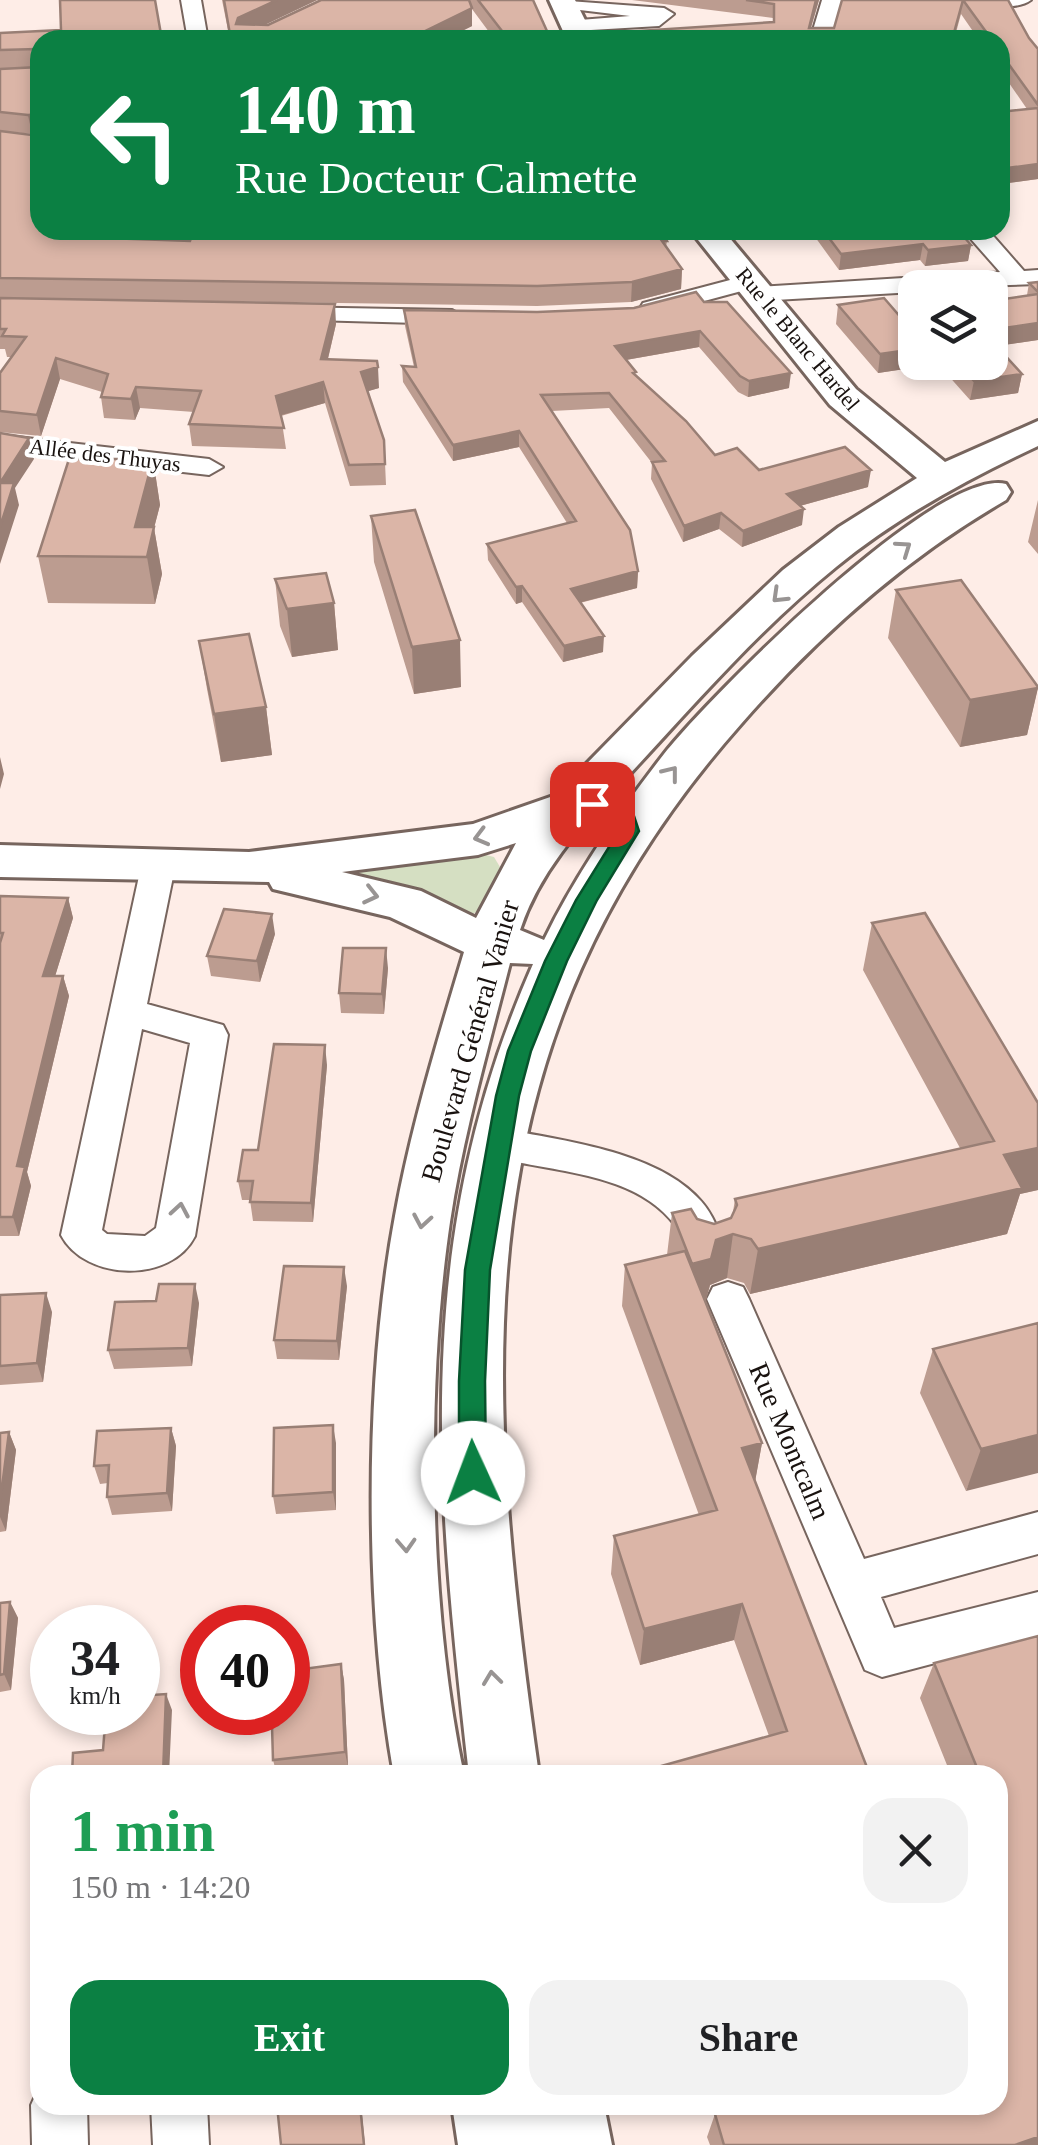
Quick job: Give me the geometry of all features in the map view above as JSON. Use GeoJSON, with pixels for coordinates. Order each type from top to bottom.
{"type":"FeatureCollection","features":[{"type":"Feature","properties":{"kind":"street"},"geometry":{"type":"LineString","coordinates":[[191,0],[196,30]]}},
{"type":"Feature","properties":{"kind":"street"},"geometry":{"type":"LineString","coordinates":[[823,30],[832,0]]}},
{"type":"Feature","properties":{"kind":"street"},"geometry":{"type":"LineString","coordinates":[[987,0],[1022,0]]}},
{"type":"Feature","properties":{"kind":"street","name":"Rue le Blanc Hardel"},"geometry":{"type":"LineString","coordinates":[[714,240],[843,396],[942,479]]}},
{"type":"Feature","properties":{"kind":"street"},"geometry":{"type":"LineString","coordinates":[[986,240],[1029,278]]}},
{"type":"Feature","properties":{"kind":"street"},"geometry":{"type":"LineString","coordinates":[[632,313],[753,288],[1029,278]]}},
{"type":"Feature","properties":{"kind":"street"},"geometry":{"type":"LineString","coordinates":[[256,314],[470,317]]}},
{"type":"Feature","properties":{"kind":"street","name":"Boulevard Général Vanier"},"geometry":{"type":"LineString","coordinates":[[428,1765],[414,1668],[406,1541],[404,1414],[410,1310],[422,1220],[440,1137],[492,944],[511,892],[534,852],[573,806],[681,692],[798,578],[883,515],[942,479],[1038,432]]}},
{"type":"Feature","properties":{"kind":"street","name":"Allée des Thuyas"},"geometry":{"type":"LineString","coordinates":[[0,444],[210,468]]}},
{"type":"Feature","properties":{"kind":"street","name":"Boulevard Général Vanier"},"geometry":{"type":"LineString","coordinates":[[503,1765],[485,1626],[471,1440],[478,1270],[498,1143],[520,1051],[566,942],[629,831],[710,726],[863,576],[948,518],[1038,469]]}},
{"type":"Feature","properties":{"kind":"street"},"geometry":{"type":"LineString","coordinates":[[0,861],[250,868],[447,844],[478,838],[573,806],[592,804],[628,818],[629,831]]}},
{"type":"Feature","properties":{"kind":"street"},"geometry":{"type":"LineString","coordinates":[[128,1012],[210,1035],[176,1236],[152,1252],[96,1250],[81,1235],[158,867]]}},
{"type":"Feature","properties":{"kind":"street"},"geometry":{"type":"LineString","coordinates":[[250,868],[404,904],[492,944],[532,950],[566,942]]}},
{"type":"Feature","properties":{"kind":"street"},"geometry":{"type":"LineString","coordinates":[[498,1143],[593,1164],[658,1186],[688,1212],[706,1249]]}},
{"type":"Feature","properties":{"kind":"street","name":"Rue Montcalm"},"geometry":{"type":"LineString","coordinates":[[728,1299],[882,1654],[1038,1614]]}},
{"type":"Feature","properties":{"kind":"street"},"geometry":{"type":"LineString","coordinates":[[852,1584],[1038,1533]]}},
{"type":"Feature","properties":{"kind":"street"},"geometry":{"type":"LineString","coordinates":[[59,2115],[60,2145]]}},
{"type":"Feature","properties":{"kind":"street"},"geometry":{"type":"LineString","coordinates":[[180,2115],[181,2145]]}},
{"type":"Feature","properties":{"kind":"street"},"geometry":{"type":"LineString","coordinates":[[493,2115],[498,2145]]}},
{"type":"Feature","properties":{"kind":"street"},"geometry":{"type":"LineString","coordinates":[[567,2115],[573,2145]]}},
{"type":"Feature","properties":{"kind":"green space"},"geometry":{"type":"Polygon","coordinates":[[[478,853],[494,857],[500,867],[480,910],[469,916],[335,874],[329,868],[478,853]]]}},
{"type":"Feature","properties":{"kind":"building"},"geometry":{"type":"Polygon","coordinates":[[[60,0],[155,0],[160,30],[61,30],[60,0]]]}},
{"type":"Feature","properties":{"kind":"building"},"geometry":{"type":"Polygon","coordinates":[[[224,0],[277,0],[238,18],[236,24],[268,25],[321,0],[469,0],[472,8],[427,30],[229,30],[224,0]]]}},
{"type":"Feature","properties":{"kind":"building"},"geometry":{"type":"Polygon","coordinates":[[[478,0],[533,0],[546,30],[501,30],[478,0]]]}},
{"type":"Feature","properties":{"kind":"building"},"geometry":{"type":"Polygon","coordinates":[[[746,0],[816,0],[809,28],[834,28],[842,0],[963,0],[955,30],[652,30],[774,22],[774,4],[746,0]]]}},
{"type":"Feature","properties":{"kind":"building"},"geometry":{"type":"Polygon","coordinates":[[[963,0],[1008,0],[1038,49],[1038,105],[1010,66],[1010,30],[985,30],[963,0]]]}},
{"type":"Feature","properties":{"kind":"building"},"geometry":{"type":"Polygon","coordinates":[[[30,32],[30,49],[0,50],[0,33],[30,32]]]}},
{"type":"Feature","properties":{"kind":"building"},"geometry":{"type":"Polygon","coordinates":[[[30,67],[30,115],[0,112],[0,69],[30,67]]]}},
{"type":"Feature","properties":{"kind":"building"},"geometry":{"type":"Polygon","coordinates":[[[1038,108],[1038,164],[1010,168],[1010,111],[1038,108]]]}},
{"type":"Feature","properties":{"kind":"building"},"geometry":{"type":"Polygon","coordinates":[[[0,131],[30,135],[30,240],[666,240],[662,241],[682,269],[632,282],[537,286],[0,278],[0,131]]]}},
{"type":"Feature","properties":{"kind":"building"},"geometry":{"type":"Polygon","coordinates":[[[830,240],[967,240],[971,245],[928,250],[923,244],[841,254],[830,240]]]}},
{"type":"Feature","properties":{"kind":"building"},"geometry":{"type":"Polygon","coordinates":[[[696,292],[704,302],[727,302],[791,373],[749,381],[700,331],[615,346],[636,372],[633,373],[686,421],[715,455],[737,448],[759,470],[845,447],[871,470],[787,494],[804,509],[743,531],[721,513],[684,526],[652,462],[665,461],[609,393],[541,395],[630,530],[638,571],[571,589],[604,636],[564,646],[487,544],[576,521],[519,431],[453,445],[402,366],[416,367],[404,310],[537,312],[634,308],[696,292]]]}},
{"type":"Feature","properties":{"kind":"building"},"geometry":{"type":"Polygon","coordinates":[[[1038,294],[1038,323],[1008,327],[1008,298],[1038,294]]]}},
{"type":"Feature","properties":{"kind":"building"},"geometry":{"type":"Polygon","coordinates":[[[0,298],[335,304],[321,359],[377,361],[378,367],[361,372],[384,440],[385,464],[349,465],[323,382],[276,396],[284,428],[189,424],[201,391],[136,387],[131,399],[101,397],[108,374],[56,358],[37,415],[0,411],[0,373],[26,337],[2,336],[6,329],[0,329],[0,298]]]}},
{"type":"Feature","properties":{"kind":"building"},"geometry":{"type":"Polygon","coordinates":[[[884,298],[898,314],[898,351],[880,354],[838,305],[884,298]]]}},
{"type":"Feature","properties":{"kind":"building"},"geometry":{"type":"Polygon","coordinates":[[[1008,359],[1022,374],[1008,376],[1008,359]]]}},
{"type":"Feature","properties":{"kind":"building"},"geometry":{"type":"Polygon","coordinates":[[[0,433],[29,438],[0,483],[0,433]]]}},
{"type":"Feature","properties":{"kind":"building"},"geometry":{"type":"Polygon","coordinates":[[[69,459],[153,459],[135,527],[154,527],[147,557],[38,556],[69,459]]]}},
{"type":"Feature","properties":{"kind":"building"},"geometry":{"type":"Polygon","coordinates":[[[0,483],[14,483],[0,527],[0,483]]]}},
{"type":"Feature","properties":{"kind":"building"},"geometry":{"type":"Polygon","coordinates":[[[415,510],[460,640],[412,647],[371,516],[415,510]]]}},
{"type":"Feature","properties":{"kind":"building"},"geometry":{"type":"Polygon","coordinates":[[[326,573],[334,603],[287,609],[275,579],[326,573]]]}},
{"type":"Feature","properties":{"kind":"building"},"geometry":{"type":"Polygon","coordinates":[[[961,580],[1038,688],[970,700],[896,590],[961,580]]]}},
{"type":"Feature","properties":{"kind":"building"},"geometry":{"type":"Polygon","coordinates":[[[249,634],[266,707],[214,714],[199,641],[249,634]]]}},
{"type":"Feature","properties":{"kind":"building"},"geometry":{"type":"Polygon","coordinates":[[[0,896],[68,898],[43,976],[63,976],[17,1166],[25,1167],[13,1217],[0,1217],[0,896]]]}},
{"type":"Feature","properties":{"kind":"building"},"geometry":{"type":"Polygon","coordinates":[[[224,909],[272,914],[257,961],[207,956],[224,909]]]}},
{"type":"Feature","properties":{"kind":"building"},"geometry":{"type":"Polygon","coordinates":[[[925,913],[1038,1103],[1038,1148],[1004,1155],[1022,1188],[758,1249],[751,1239],[733,1234],[716,1240],[711,1259],[692,1264],[672,1213],[691,1209],[697,1219],[714,1224],[731,1218],[737,1205],[735,1199],[994,1141],[872,923],[925,913]]]}},
{"type":"Feature","properties":{"kind":"building"},"geometry":{"type":"Polygon","coordinates":[[[343,948],[386,948],[382,994],[339,993],[343,948]]]}},
{"type":"Feature","properties":{"kind":"building"},"geometry":{"type":"Polygon","coordinates":[[[274,1044],[325,1045],[311,1203],[250,1202],[253,1181],[238,1181],[243,1150],[258,1150],[274,1044]]]}},
{"type":"Feature","properties":{"kind":"building"},"geometry":{"type":"Polygon","coordinates":[[[685,1251],[762,1443],[742,1448],[866,1765],[665,1765],[787,1731],[742,1604],[644,1629],[614,1536],[717,1510],[625,1265],[685,1251]]]}},
{"type":"Feature","properties":{"kind":"building"},"geometry":{"type":"Polygon","coordinates":[[[284,1266],[344,1267],[337,1341],[274,1340],[284,1266]]]}},
{"type":"Feature","properties":{"kind":"building"},"geometry":{"type":"Polygon","coordinates":[[[159,1284],[195,1284],[188,1348],[108,1350],[115,1302],[156,1301],[159,1284]]]}},
{"type":"Feature","properties":{"kind":"building"},"geometry":{"type":"Polygon","coordinates":[[[46,1293],[37,1363],[0,1366],[0,1295],[46,1293]]]}},
{"type":"Feature","properties":{"kind":"building"},"geometry":{"type":"Polygon","coordinates":[[[1038,1323],[1038,1435],[981,1449],[933,1349],[1038,1323]]]}},
{"type":"Feature","properties":{"kind":"building"},"geometry":{"type":"Polygon","coordinates":[[[333,1425],[333,1492],[273,1496],[274,1428],[333,1425]]]}},
{"type":"Feature","properties":{"kind":"building"},"geometry":{"type":"Polygon","coordinates":[[[171,1428],[167,1493],[107,1497],[109,1465],[94,1466],[97,1431],[171,1428]]]}},
{"type":"Feature","properties":{"kind":"building"},"geometry":{"type":"Polygon","coordinates":[[[9,1432],[0,1503],[0,1433],[9,1432]]]}},
{"type":"Feature","properties":{"kind":"building"},"geometry":{"type":"Polygon","coordinates":[[[10,1602],[4,1674],[0,1675],[0,1603],[10,1602]]]}},
{"type":"Feature","properties":{"kind":"building"},"geometry":{"type":"Polygon","coordinates":[[[1038,1636],[1038,2137],[1015,2145],[724,2145],[715,2115],[1008,2115],[1008,1765],[976,1765],[934,1663],[1038,1636]]]}},
{"type":"Feature","properties":{"kind":"building"},"geometry":{"type":"Polygon","coordinates":[[[341,1664],[345,1752],[273,1760],[272,1735],[310,1735],[310,1668],[341,1664]]]}},
{"type":"Feature","properties":{"kind":"building"},"geometry":{"type":"Polygon","coordinates":[[[160,1694],[166,1694],[163,1765],[72,1765],[73,1753],[103,1750],[104,1735],[160,1735],[160,1694]]]}},
{"type":"Feature","properties":{"kind":"building"},"geometry":{"type":"Polygon","coordinates":[[[278,2115],[361,2115],[364,2145],[281,2145],[278,2115]]]}},
{"type":"Feature","properties":{"kind":"route"},"geometry":{"type":"LineString","coordinates":[[473,1473],[472,1381],[478,1270],[508,1096],[529,1025],[556,961],[629,831],[625,815],[592,804]]}}]}
